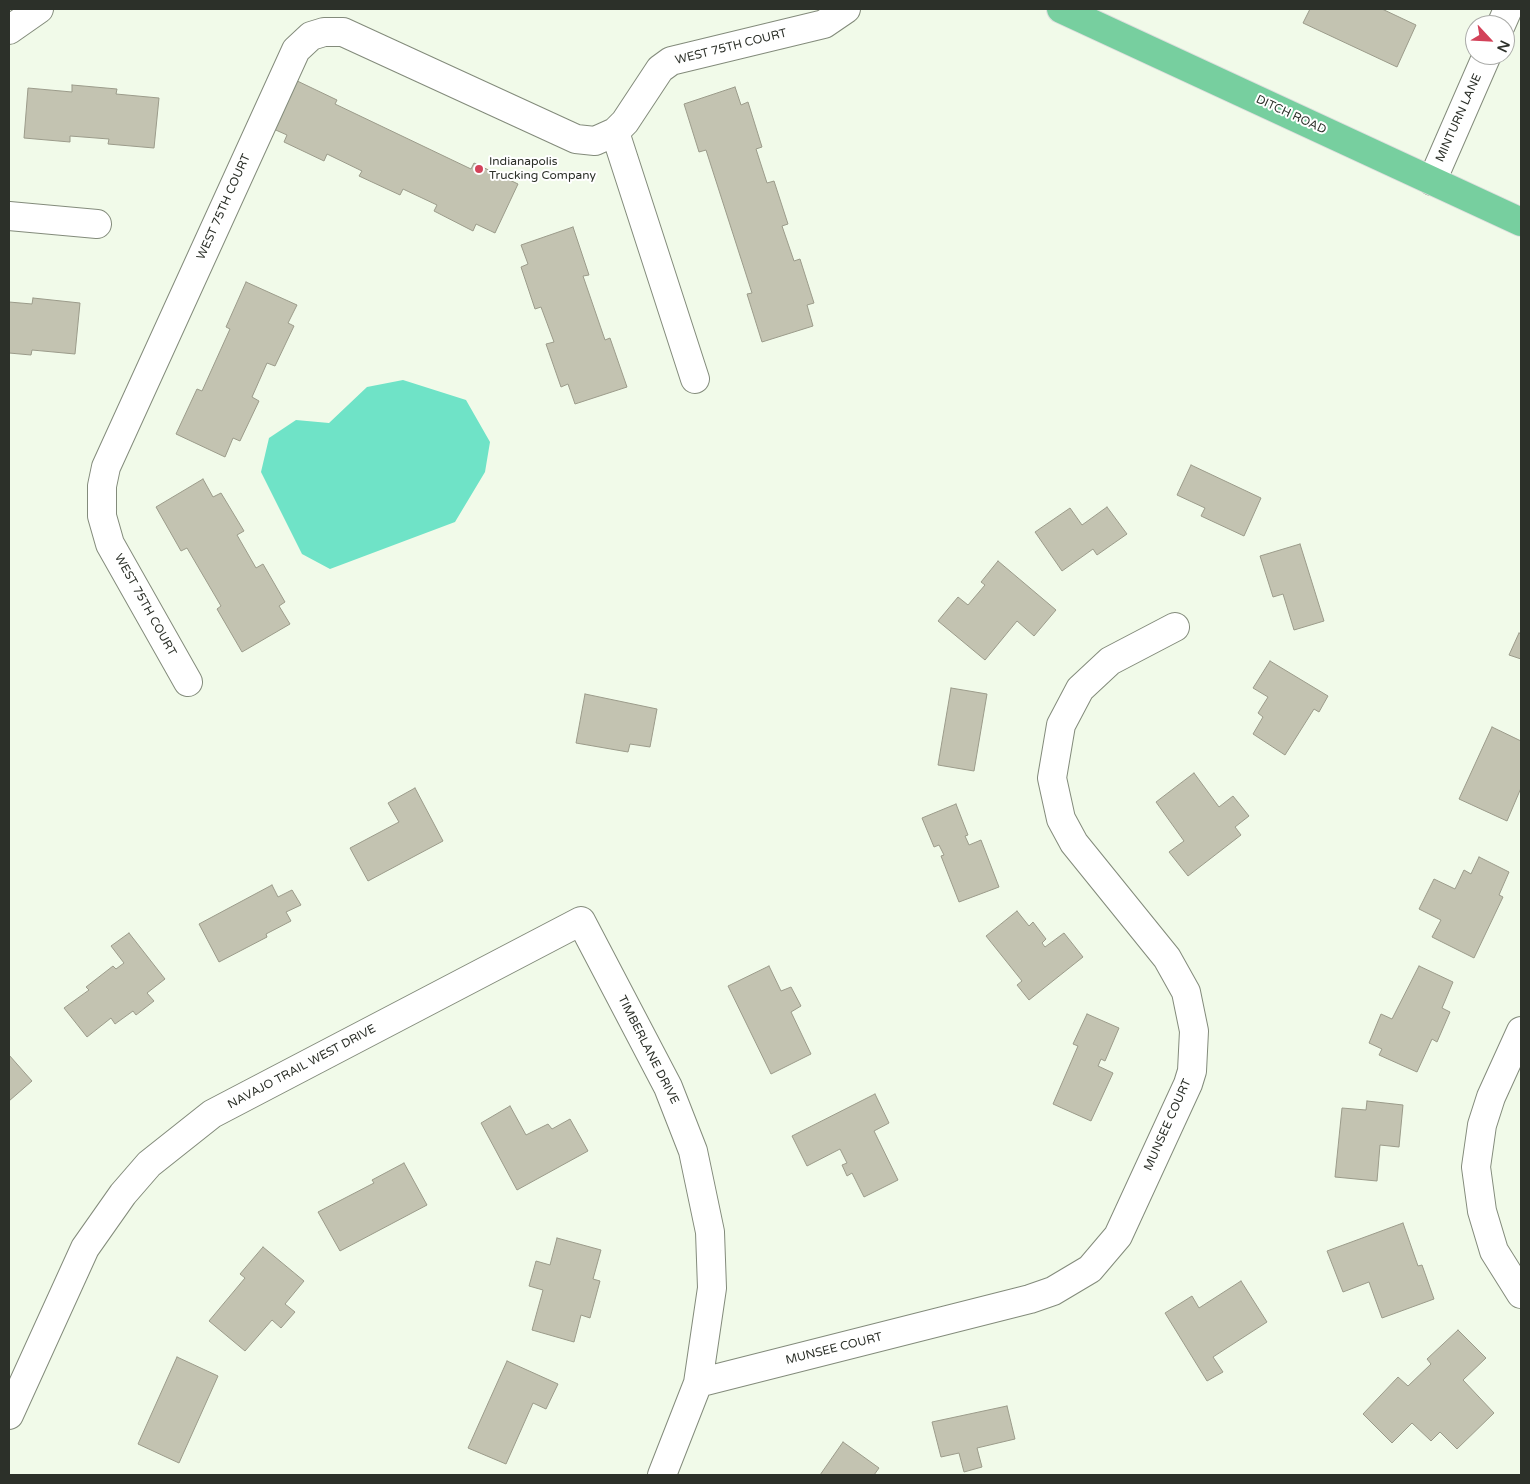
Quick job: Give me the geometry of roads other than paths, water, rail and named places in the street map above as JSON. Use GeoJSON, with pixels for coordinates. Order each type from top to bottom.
{"type":"FeatureCollection","features":[{"type":"Feature","properties":{"kind":"main road","name":"DITCH ROAD"},"geometry":{"type":"LineString","coordinates":[[1061,9],[1521,222]]}},
{"type":"Feature","properties":{"kind":"street"},"geometry":{"type":"LineString","coordinates":[[9,30],[39,9]]}},
{"type":"Feature","properties":{"kind":"street","name":"WEST 75TH COURT"},"geometry":{"type":"LineString","coordinates":[[188,682],[110,544],[102,516],[102,486],[106,467],[296,50],[311,36],[324,32],[343,32],[576,139],[595,141],[616,132],[625,122],[660,69],[671,61],[824,24],[846,9]]}},
{"type":"Feature","properties":{"kind":"street","name":"MINTURN LANE"},"geometry":{"type":"LineString","coordinates":[[1432,181],[1484,65]]}},
{"type":"Feature","properties":{"kind":"street"},"geometry":{"type":"LineString","coordinates":[[616,132],[695,379]]}},
{"type":"Feature","properties":{"kind":"street"},"geometry":{"type":"LineString","coordinates":[[9,216],[97,224]]}},
{"type":"Feature","properties":{"kind":"street","name":"MUNSEE COURT"},"geometry":{"type":"LineString","coordinates":[[698,1383],[1030,1300],[1053,1291],[1090,1269],[1118,1236],[1188,1084],[1192,1070],[1194,1031],[1186,992],[1167,958],[1074,843],[1062,819],[1052,778],[1060,725],[1080,689],[1110,661],[1175,627]]}},
{"type":"Feature","properties":{"kind":"street","name":"TIMBERLANE DRIVE"},"geometry":{"type":"LineString","coordinates":[[581,921],[668,1087],[693,1151],[710,1232],[712,1288],[698,1383],[662,1475]]}},
{"type":"Feature","properties":{"kind":"street","name":"NAVAJO TRAIL WEST DRIVE"},"geometry":{"type":"LineString","coordinates":[[9,1415],[85,1248],[123,1194],[149,1164],[212,1114],[581,921]]}},
{"type":"Feature","properties":{"kind":"street"},"geometry":{"type":"LineString","coordinates":[[1521,1031],[1491,1097],[1482,1125],[1476,1167],[1482,1211],[1494,1251],[1521,1294]]}},
{"type":"Feature","properties":{"kind":"water"},"geometry":{"type":"Polygon","coordinates":[[[403,380],[466,400],[490,442],[485,472],[455,522],[330,569],[302,554],[261,472],[269,438],[296,420],[329,423],[367,387],[403,380]]]}},
{"type":"Feature","properties":{"kind":"place","name":"Indianapolis Trucking Company"},"geometry":{"type":"Point","coordinates":[479,169]}}]}
